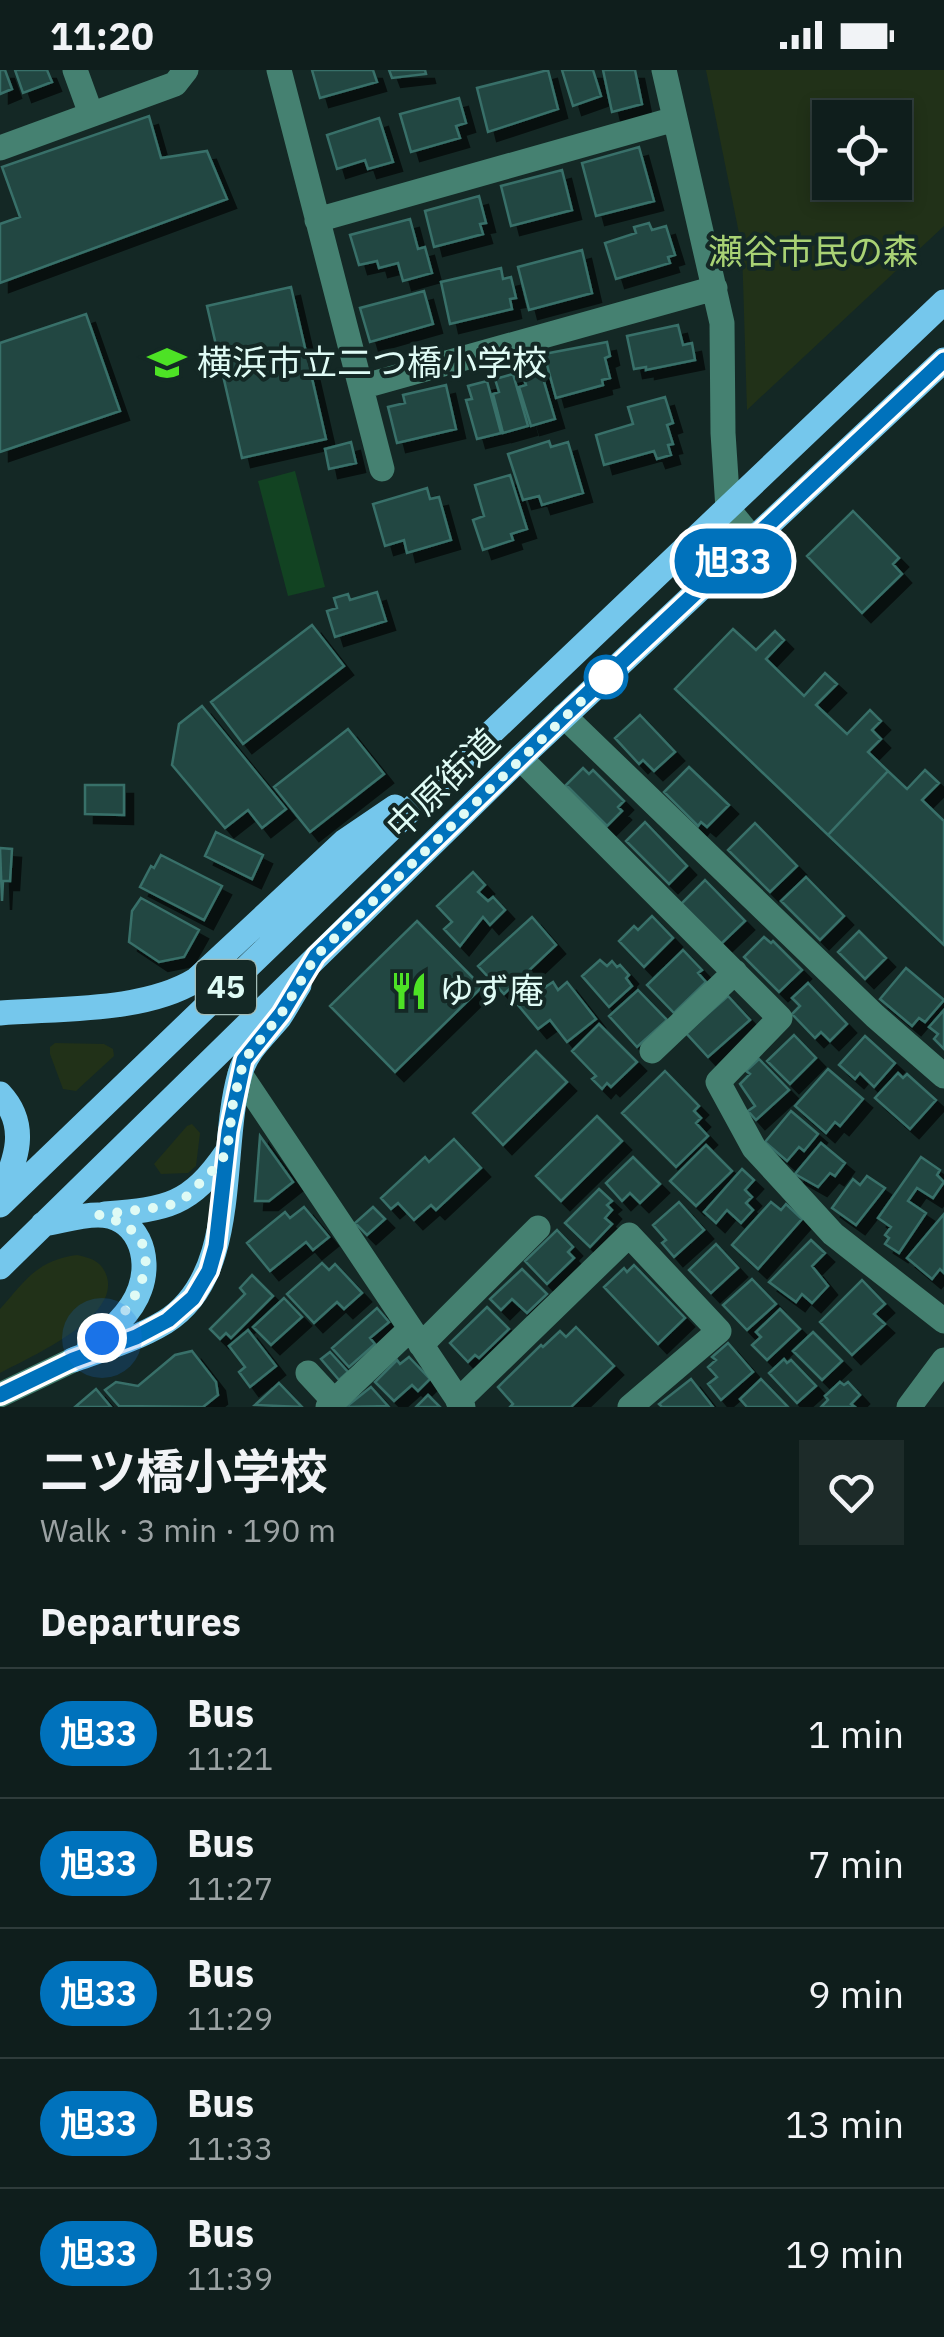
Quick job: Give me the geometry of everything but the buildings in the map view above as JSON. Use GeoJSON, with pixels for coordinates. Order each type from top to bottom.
{"type":"FeatureCollection","features":[{"type":"Feature","properties":{"kind":"main road","name":"中原街道"},"geometry":{"type":"LineString","coordinates":[[0,1205],[452,768],[944,302]]}},
{"type":"Feature","properties":{"kind":"main road","name":"中原街道"},"geometry":{"type":"LineString","coordinates":[[0,1267],[520,758],[944,360]]}},
{"type":"Feature","properties":{"kind":"main road"},"geometry":{"type":"LineString","coordinates":[[0,1014],[133,1001],[177,992],[196,980],[345,841],[452,768]]}},
{"type":"Feature","properties":{"kind":"main road"},"geometry":{"type":"LineString","coordinates":[[73,1360],[168,1320],[193,1298],[209,1271],[216,1246],[227,1152],[244,1060],[281,1014],[316,956]]}},
{"type":"Feature","properties":{"kind":"main road"},"geometry":{"type":"LineString","coordinates":[[0,1094],[16,1117],[18,1146],[12,1172],[0,1194]]}},
{"type":"Feature","properties":{"kind":"main road"},"geometry":{"type":"LineString","coordinates":[[43,1224],[168,1206],[206,1180],[227,1152]]}},
{"type":"Feature","properties":{"kind":"main road"},"geometry":{"type":"LineString","coordinates":[[73,1360],[123,1317],[140,1291],[145,1266],[143,1247],[134,1230],[119,1220],[99,1215]]}},
{"type":"Feature","properties":{"kind":"street"},"geometry":{"type":"LineString","coordinates":[[75,70],[92,114]]}},
{"type":"Feature","properties":{"kind":"street"},"geometry":{"type":"LineString","coordinates":[[0,148],[175,84],[186,70]]}},
{"type":"Feature","properties":{"kind":"street"},"geometry":{"type":"LineString","coordinates":[[279,70],[382,469]]}},
{"type":"Feature","properties":{"kind":"street"},"geometry":{"type":"LineString","coordinates":[[664,70],[722,323],[728,509],[754,542]]}},
{"type":"Feature","properties":{"kind":"street"},"geometry":{"type":"LineString","coordinates":[[317,220],[675,119]]}},
{"type":"Feature","properties":{"kind":"street"},"geometry":{"type":"LineString","coordinates":[[361,387],[715,288]]}},
{"type":"Feature","properties":{"kind":"street"},"geometry":{"type":"LineString","coordinates":[[564,716],[874,1016],[944,1076]]}},
{"type":"Feature","properties":{"kind":"street"},"geometry":{"type":"LineString","coordinates":[[520,758],[780,1018],[718,1082],[754,1148],[833,1234],[944,1321]]}},
{"type":"Feature","properties":{"kind":"street"},"geometry":{"type":"LineString","coordinates":[[652,1050],[735,972]]}},
{"type":"Feature","properties":{"kind":"street"},"geometry":{"type":"LineString","coordinates":[[240,1074],[460,1404],[629,1236],[719,1331],[630,1407]]}},
{"type":"Feature","properties":{"kind":"street"},"geometry":{"type":"LineString","coordinates":[[308,1373],[331,1404],[416,1337],[538,1228]]}},
{"type":"Feature","properties":{"kind":"street"},"geometry":{"type":"LineString","coordinates":[[0,1395],[73,1360]]}},
{"type":"Feature","properties":{"kind":"street"},"geometry":{"type":"LineString","coordinates":[[909,1407],[944,1360]]}},
{"type":"Feature","properties":{"kind":"green space","name":"瀬谷市民の森"},"geometry":{"type":"Polygon","coordinates":[[[706,70],[944,70],[944,226],[747,410],[742,248],[706,70]]]}},
{"type":"Feature","properties":{"kind":"green space"},"geometry":{"type":"Polygon","coordinates":[[[55,1043],[104,1044],[113,1049],[114,1056],[76,1091],[63,1089],[50,1054],[55,1043]]]}},
{"type":"Feature","properties":{"kind":"green space"},"geometry":{"type":"Polygon","coordinates":[[[192,1124],[200,1133],[196,1166],[188,1173],[161,1174],[154,1164],[192,1124]]]}},
{"type":"Feature","properties":{"kind":"green space"},"geometry":{"type":"Polygon","coordinates":[[[77,1255],[95,1261],[105,1272],[107,1292],[100,1307],[69,1334],[0,1373],[0,1309],[42,1267],[77,1255]]]}},
{"type":"Feature","properties":{"kind":"shaded area"},"geometry":{"type":"Polygon","coordinates":[[[295,471],[325,587],[288,596],[258,481],[295,471]]]}},
{"type":"Feature","properties":{"kind":"bus line","name":"旭33"},"geometry":{"type":"LineString","coordinates":[[0,1395],[73,1360],[136,1337],[168,1320],[193,1298],[209,1271],[216,1246],[233,1103],[244,1060],[281,1014],[316,956],[564,716],[944,360]]}},
{"type":"Feature","properties":{"kind":"place","name":"横浜市立二つ橋小学校"},"geometry":{"type":"Point","coordinates":[167,363]}},
{"type":"Feature","properties":{"kind":"place","name":"ゆず庵"},"geometry":{"type":"Point","coordinates":[409,991]}},
{"type":"Feature","properties":{"kind":"route"},"geometry":{"type":"LineString","coordinates":[[102,1338],[123,1317],[140,1291],[145,1266],[143,1247],[134,1230],[119,1220],[99,1215],[168,1206],[206,1180],[227,1152],[233,1103],[244,1060],[281,1014],[316,956],[616,668],[606,677]]}}]}
